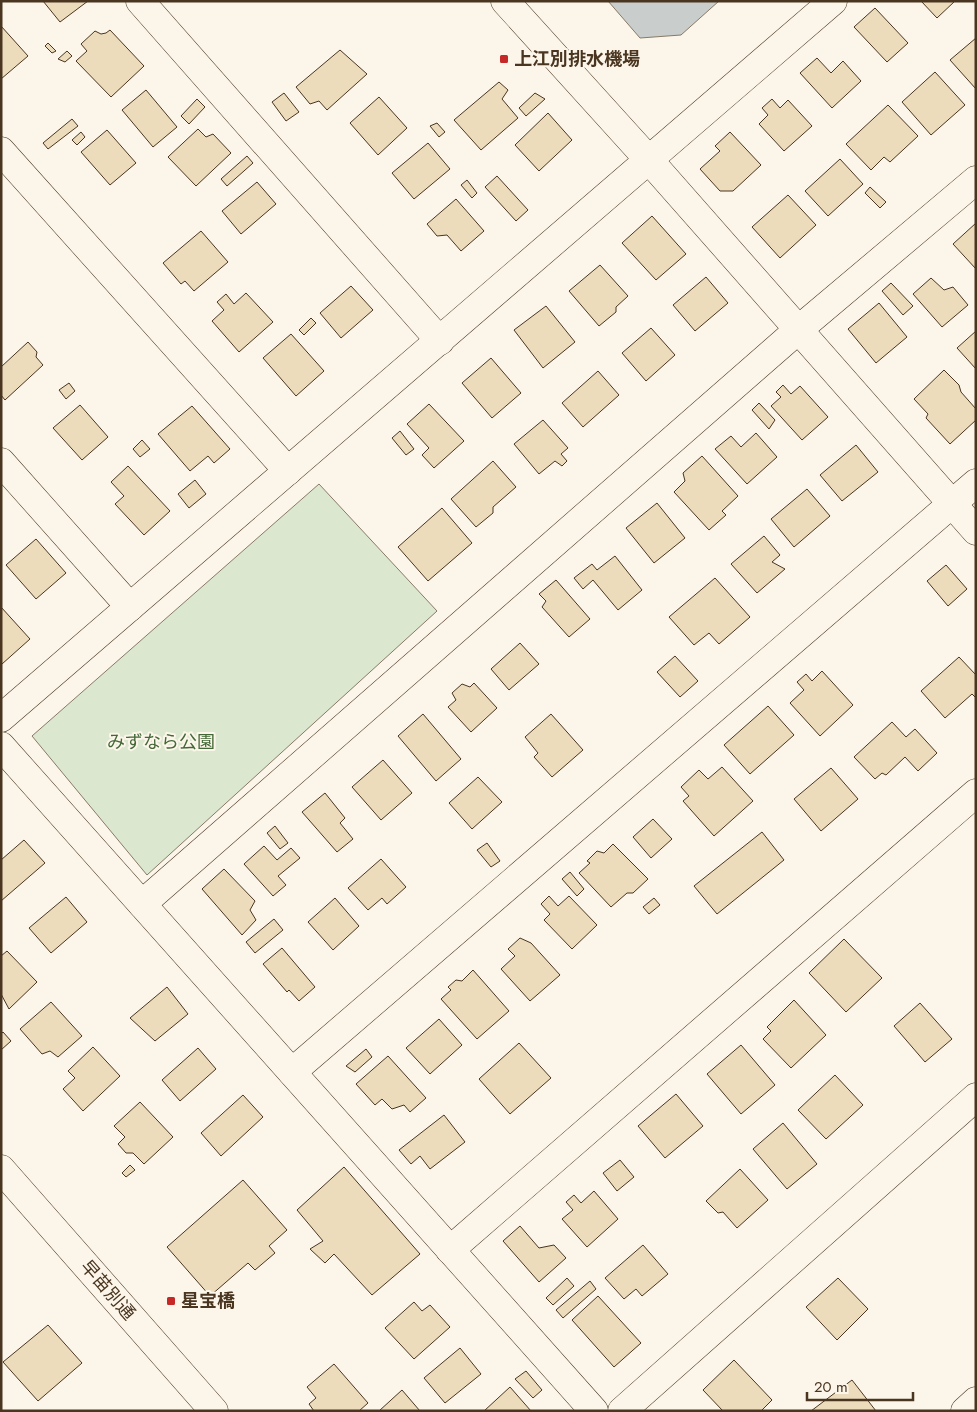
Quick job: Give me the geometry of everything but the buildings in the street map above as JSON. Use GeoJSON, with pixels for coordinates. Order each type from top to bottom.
{"type":"FeatureCollection","features":[{"type":"Feature","properties":{"kind":"street"},"geometry":{"type":"LineString","coordinates":[[140,1],[440,340]]}},
{"type":"Feature","properties":{"kind":"street"},"geometry":{"type":"LineString","coordinates":[[505,1],[649,160],[976,531]]}},
{"type":"Feature","properties":{"kind":"street"},"geometry":{"type":"LineString","coordinates":[[1,718],[833,1]]}},
{"type":"Feature","properties":{"kind":"street"},"geometry":{"type":"LineString","coordinates":[[1,151],[288,471]]}},
{"type":"Feature","properties":{"kind":"street"},"geometry":{"type":"LineString","coordinates":[[142,904],[798,330],[976,180]]}},
{"type":"Feature","properties":{"kind":"street"},"geometry":{"type":"LineString","coordinates":[[1,462],[130,607]]}},
{"type":"Feature","properties":{"kind":"street"},"geometry":{"type":"LineString","coordinates":[[292,1072],[976,483]]}},
{"type":"Feature","properties":{"kind":"street"},"geometry":{"type":"LineString","coordinates":[[1,746],[594,1411]]}},
{"type":"Feature","properties":{"kind":"street"},"geometry":{"type":"LineString","coordinates":[[450,1250],[976,792]]}},
{"type":"Feature","properties":{"kind":"street"},"geometry":{"type":"LineString","coordinates":[[622,1411],[973,1106]]}},
{"type":"Feature","properties":{"kind":"street","name":"早苗別通"},"geometry":{"type":"LineString","coordinates":[[1,1169],[214,1411]]}},
{"type":"Feature","properties":{"kind":"street"},"geometry":{"type":"LineString","coordinates":[[965,1411],[976,1401]]}},
{"type":"Feature","properties":{"kind":"green space","name":"みずなら公園"},"geometry":{"type":"Polygon","coordinates":[[[319,484],[437,611],[147,875],[32,736],[319,484]]]}},
{"type":"Feature","properties":{"kind":"shaded area"},"geometry":{"type":"Polygon","coordinates":[[[608,1],[719,1],[681,35],[640,38],[608,1]]]}},
{"type":"Feature","properties":{"kind":"place","name":"上江別排水機場"},"geometry":{"type":"Point","coordinates":[504,59]}},
{"type":"Feature","properties":{"kind":"place","name":"星宝橋"},"geometry":{"type":"Point","coordinates":[171,1301]}}]}
